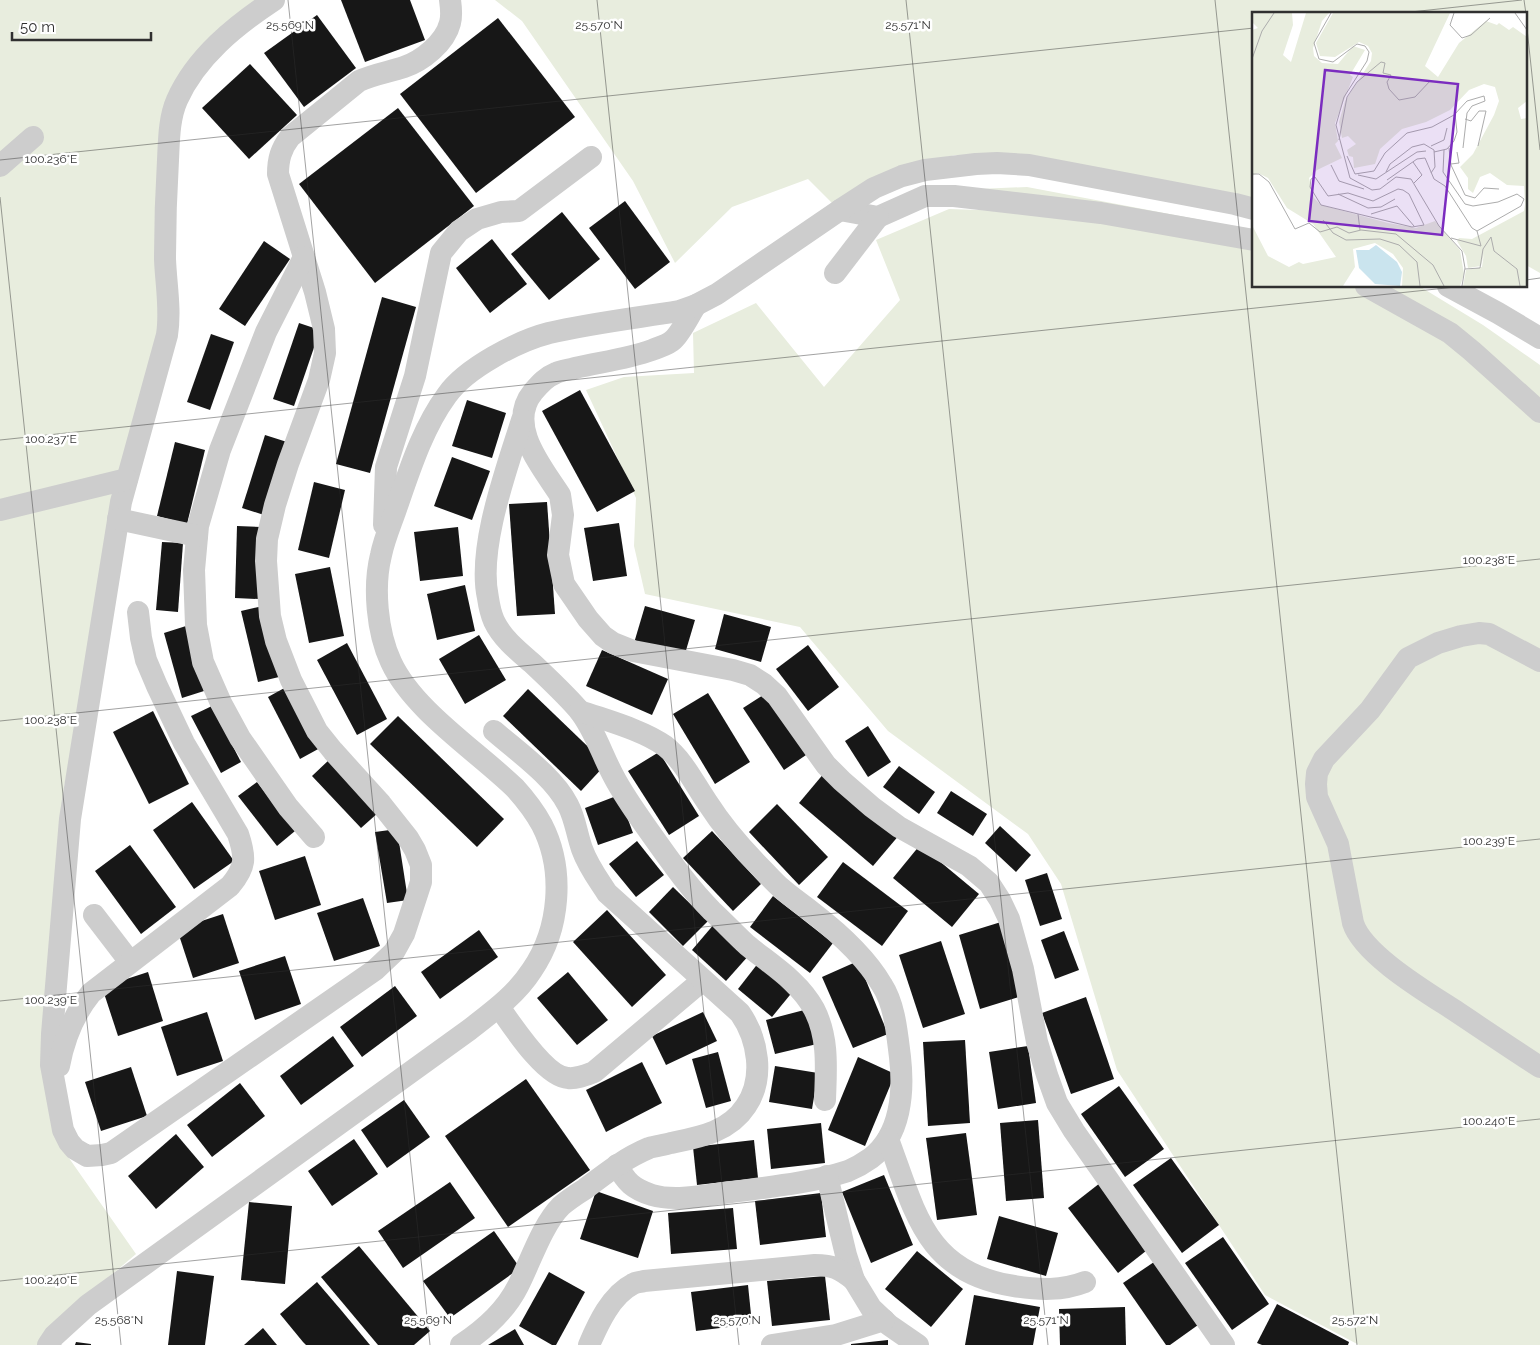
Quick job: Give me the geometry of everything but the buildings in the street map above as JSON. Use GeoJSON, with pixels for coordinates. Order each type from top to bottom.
{"type":"FeatureCollection","features":[{"type":"Feature","properties":{"kind":"street"},"geometry":{"type":"LineString","coordinates":[[274,0],[244,20],[220,42],[192,73],[176,100],[170,123],[165,228],[169,322],[121,502],[118,520],[70,818],[52,1034],[51,1065],[63,1130],[75,1149],[87,1156],[111,1153],[375,970],[394,952],[404,934],[413,908],[420,882],[421,865],[415,850],[382,804],[317,731],[291,680],[276,641],[270,616],[266,561],[269,530],[288,464],[319,380],[325,352],[324,329],[315,292],[278,174],[278,161],[282,147],[290,137],[359,81],[372,75],[411,65],[438,44],[450,23],[450,0]]}},
{"type":"Feature","properties":{"kind":"street"},"geometry":{"type":"LineString","coordinates":[[0,166],[33,137]]}},
{"type":"Feature","properties":{"kind":"street"},"geometry":{"type":"LineString","coordinates":[[383,546],[386,467],[415,376],[441,253],[459,231],[477,219],[501,212],[519,211],[591,157]]}},
{"type":"Feature","properties":{"kind":"street"},"geometry":{"type":"LineString","coordinates":[[48,1345],[54,1336],[88,1305],[469,1030],[498,1007],[519,987],[532,970],[551,930],[556,909],[555,871],[542,825],[523,797],[504,777],[434,717],[414,696],[391,663],[383,639],[377,591],[377,574],[383,546],[434,414],[465,375],[504,351],[548,334],[679,311],[696,305],[718,294],[874,188],[902,176],[949,166],[998,162],[1029,165],[1252,208]]}},
{"type":"Feature","properties":{"kind":"street"},"geometry":{"type":"LineString","coordinates":[[836,273],[878,217],[925,196],[945,196],[1101,213],[1252,240]]}},
{"type":"Feature","properties":{"kind":"street"},"geometry":{"type":"LineString","coordinates":[[840,210],[878,217]]}},
{"type":"Feature","properties":{"kind":"street"},"geometry":{"type":"LineString","coordinates":[[304,257],[266,332],[220,450],[198,526],[194,570],[196,624],[203,662],[221,703],[240,738],[288,807],[314,837]]}},
{"type":"Feature","properties":{"kind":"street"},"geometry":{"type":"LineString","coordinates":[[1370,288],[1450,333],[1540,412]]}},
{"type":"Feature","properties":{"kind":"street"},"geometry":{"type":"LineString","coordinates":[[1452,288],[1540,338]]}},
{"type":"Feature","properties":{"kind":"street"},"geometry":{"type":"LineString","coordinates":[[696,305],[674,340],[665,345],[634,356],[556,373],[543,381],[530,397],[526,404],[499,494],[487,564],[486,581],[488,597],[494,621],[504,636],[580,711],[614,777],[634,810],[675,868],[710,909],[746,944],[788,978],[814,1009],[824,1037],[826,1055],[825,1100]]}},
{"type":"Feature","properties":{"kind":"street"},"geometry":{"type":"LineString","coordinates":[[526,404],[524,427],[529,446],[560,495],[562,504],[563,515],[558,555],[564,584],[588,619],[603,636],[613,643],[633,651],[750,675],[777,696],[826,764],[842,781],[899,827],[969,866],[988,883],[1000,900],[1009,919],[1023,969],[1037,1042],[1058,1104],[1074,1131],[1224,1345]]}},
{"type":"Feature","properties":{"kind":"street"},"geometry":{"type":"LineString","coordinates":[[0,510],[127,479]]}},
{"type":"Feature","properties":{"kind":"street"},"geometry":{"type":"LineString","coordinates":[[118,520],[197,536]]}},
{"type":"Feature","properties":{"kind":"street"},"geometry":{"type":"LineString","coordinates":[[55,1088],[62,1048],[79,1008],[91,993],[230,886],[239,875],[244,861],[242,844],[238,834],[184,743],[146,660],[138,612]]}},
{"type":"Feature","properties":{"kind":"street"},"geometry":{"type":"LineString","coordinates":[[1540,661],[1488,634],[1479,633],[1438,643],[1408,658],[1370,710],[1324,759],[1317,774],[1316,784],[1317,797],[1338,844],[1353,923],[1355,930],[1361,938],[1396,971],[1540,1067]]}},
{"type":"Feature","properties":{"kind":"street"},"geometry":{"type":"LineString","coordinates":[[580,711],[645,735],[665,746],[682,763],[728,832],[782,889],[852,946],[869,966],[884,987],[891,1006],[898,1036],[900,1096],[896,1122],[888,1139],[871,1158],[850,1170],[778,1186],[678,1198],[653,1196],[635,1187],[625,1180],[617,1165]]}},
{"type":"Feature","properties":{"kind":"street"},"geometry":{"type":"LineString","coordinates":[[461,1345],[505,1308],[518,1288],[548,1222],[560,1207],[617,1165],[634,1155],[652,1147],[710,1134],[728,1125],[737,1118],[751,1098],[757,1079],[756,1051],[746,1023],[740,1013],[607,893],[591,870],[568,805],[556,787],[494,731]]}},
{"type":"Feature","properties":{"kind":"street"},"geometry":{"type":"LineString","coordinates":[[94,915],[130,962]]}},
{"type":"Feature","properties":{"kind":"street"},"geometry":{"type":"LineString","coordinates":[[498,1007],[540,1061],[551,1071],[566,1079],[582,1077],[594,1072],[703,980]]}},
{"type":"Feature","properties":{"kind":"street"},"geometry":{"type":"LineString","coordinates":[[888,1139],[921,1226],[932,1243],[954,1264],[989,1280],[1030,1288],[1061,1289],[1086,1282]]}},
{"type":"Feature","properties":{"kind":"street"},"geometry":{"type":"LineString","coordinates":[[827,1176],[854,1280],[871,1308],[918,1345]]}},
{"type":"Feature","properties":{"kind":"street"},"geometry":{"type":"LineString","coordinates":[[589,1345],[604,1313],[622,1292],[633,1284],[644,1280],[829,1265],[844,1271],[854,1280]]}},
{"type":"Feature","properties":{"kind":"street"},"geometry":{"type":"LineString","coordinates":[[772,1345],[836,1336],[884,1320]]}},
{"type":"Feature","properties":{"kind":"shaded area"},"geometry":{"type":"Polygon","coordinates":[[[0,0],[273,0],[173,94],[161,321],[64,787],[55,1138],[136,1254],[53,1325],[39,1345],[0,1345],[0,0]]]}},
{"type":"Feature","properties":{"kind":"shaded area"},"geometry":{"type":"Polygon","coordinates":[[[495,0],[1540,0],[1540,273],[1528,266],[1528,12],[1252,12],[1252,201],[1016,156],[956,155],[898,167],[833,204],[808,179],[732,207],[675,263],[633,181],[522,21],[495,0]]]}},
{"type":"Feature","properties":{"kind":"shaded area"},"geometry":{"type":"Polygon","coordinates":[[[1027,187],[1252,230],[1252,288],[1422,288],[1483,325],[1540,365],[1540,1345],[1359,1345],[1265,1295],[1117,1070],[1061,884],[1028,834],[888,731],[800,627],[645,594],[634,546],[636,498],[586,390],[624,377],[694,373],[693,333],[756,303],[824,387],[900,300],[876,240],[949,209],[1009,211],[978,189],[1027,187]]]}}]}
